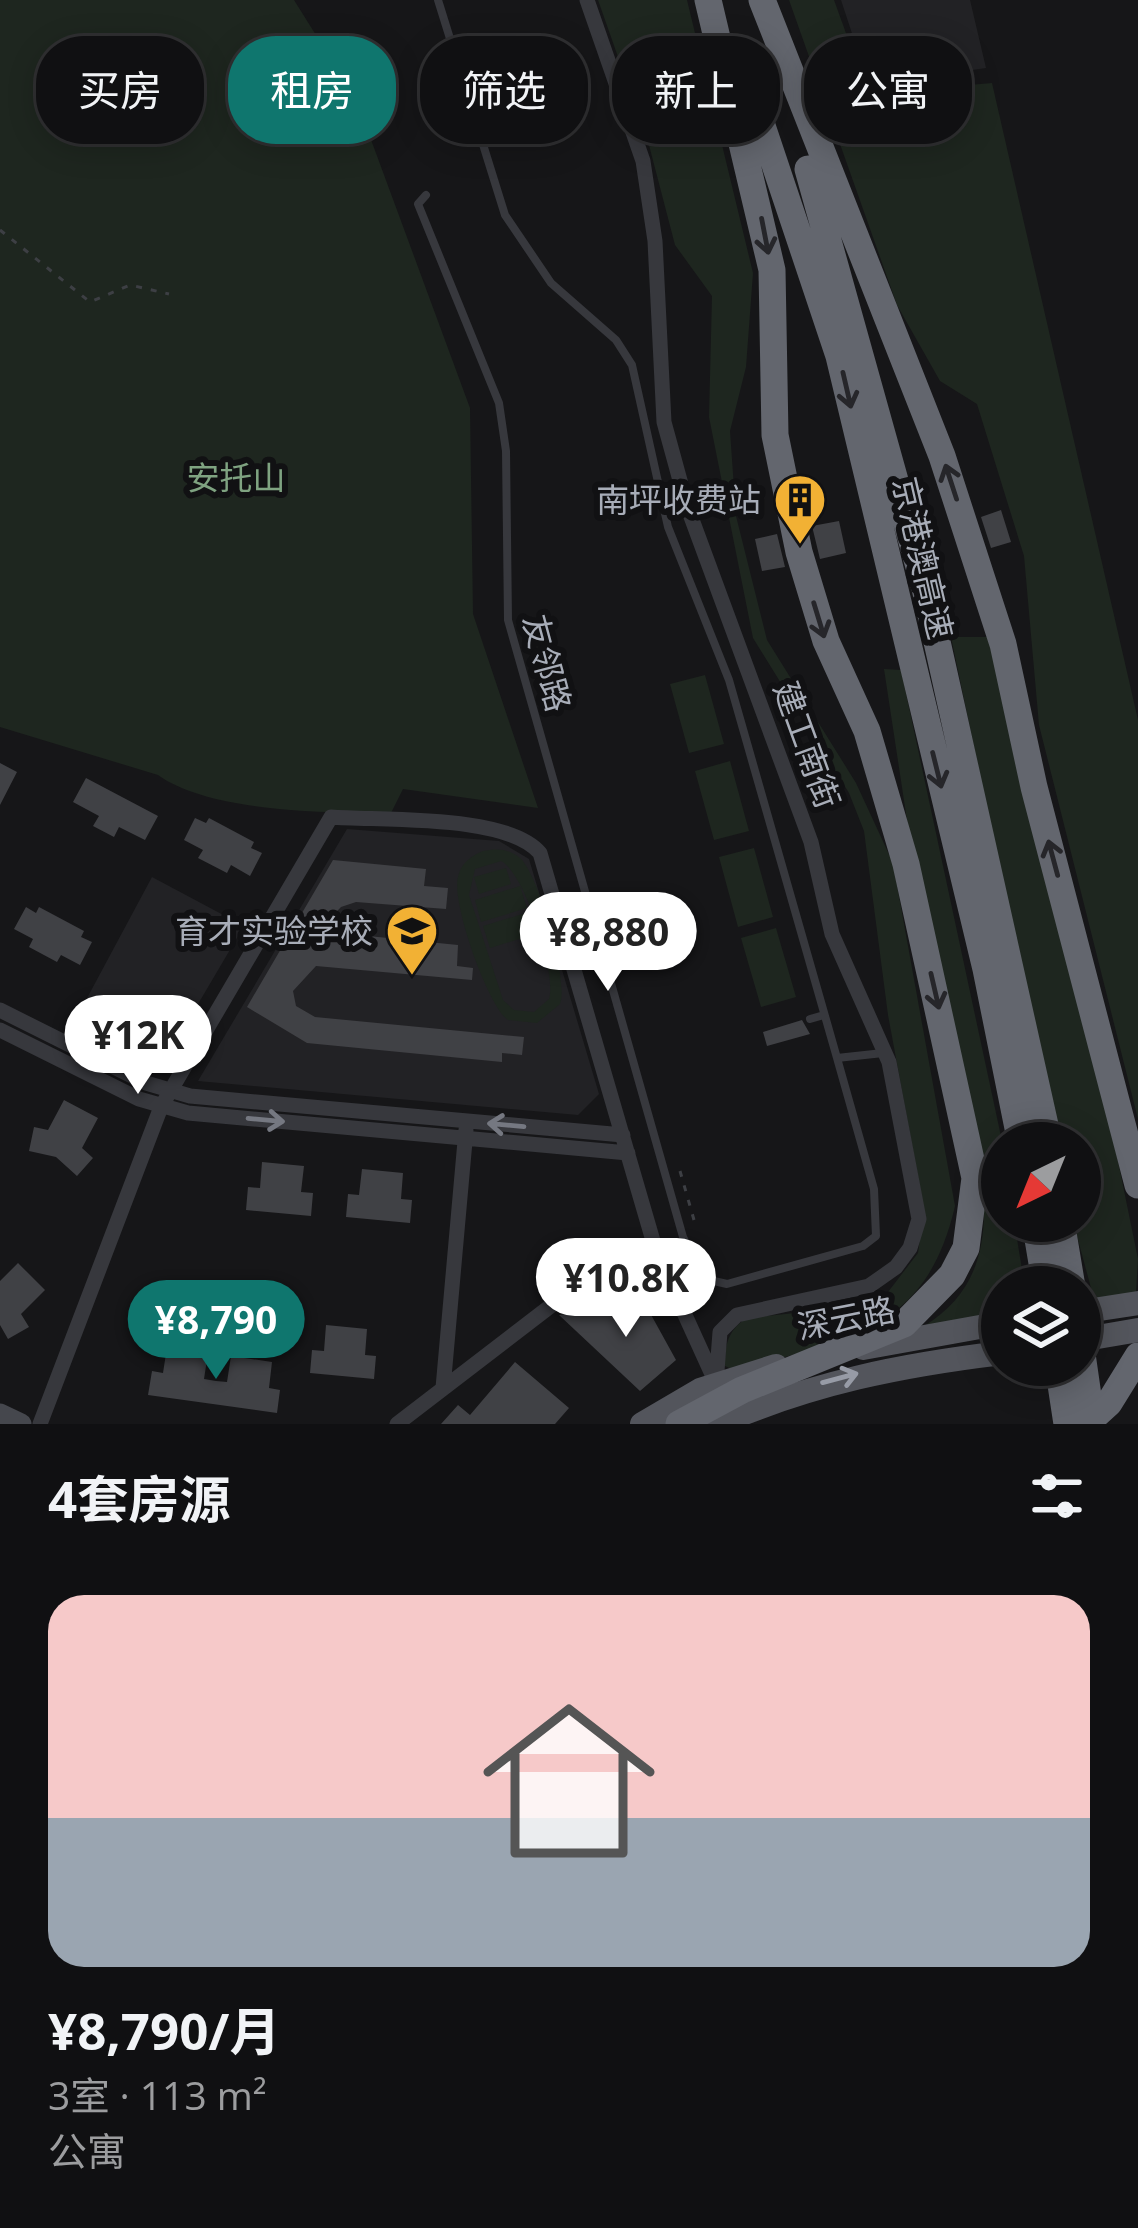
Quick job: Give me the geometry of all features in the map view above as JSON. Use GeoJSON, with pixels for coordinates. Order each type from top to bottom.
{"type":"FeatureCollection","features":[{"type":"Feature","properties":{"kind":"highway"},"geometry":{"type":"LineString","coordinates":[[679,1424],[772,1377],[879,1339],[904,1324],[952,1275],[966,1248],[973,1211],[968,1134],[906,864],[867,731],[826,641],[799,552],[776,435],[772,270],[754,178],[707,0]]}},
{"type":"Feature","properties":{"kind":"highway","name":"京港澳高速"},"geometry":{"type":"LineString","coordinates":[[719,0],[839,356],[986,969],[1017,1122]]}},
{"type":"Feature","properties":{"kind":"highway"},"geometry":{"type":"LineString","coordinates":[[759,0],[942,456],[1003,644],[1138,1185]]}},
{"type":"Feature","properties":{"kind":"highway","name":"京港澳高速"},"geometry":{"type":"LineString","coordinates":[[759,0],[868,369],[914,544],[1044,1122]]}},
{"type":"Feature","properties":{"kind":"highway"},"geometry":{"type":"LineString","coordinates":[[1089,1424],[1109,1403],[1138,1355]]}},
{"type":"Feature","properties":{"kind":"highway"},"geometry":{"type":"LineString","coordinates":[[1067,1424],[1070,1386]]}},
{"type":"Feature","properties":{"kind":"highway"},"geometry":{"type":"LineString","coordinates":[[1080,1386],[1089,1424]]}},
{"type":"Feature","properties":{"kind":"main road"},"geometry":{"type":"LineString","coordinates":[[1101,1309],[1138,1303]]}},
{"type":"Feature","properties":{"kind":"main road","name":"深云路"},"geometry":{"type":"LineString","coordinates":[[642,1424],[716,1384],[814,1357],[981,1327]]}},
{"type":"Feature","properties":{"kind":"main road"},"geometry":{"type":"LineString","coordinates":[[1101,1345],[1138,1330]]}},
{"type":"Feature","properties":{"kind":"main road","name":"深云路"},"geometry":{"type":"LineString","coordinates":[[727,1422],[864,1372],[981,1356]]}},
{"type":"Feature","properties":{"kind":"street","name":"建工南街"},"geometry":{"type":"LineString","coordinates":[[587,0],[643,161],[655,242],[664,422],[687,506],[811,842],[832,934],[886,1053],[920,1219],[910,1248],[896,1268],[869,1286],[737,1315],[720,1332],[716,1384]]}},
{"type":"Feature","properties":{"kind":"street"},"geometry":{"type":"LineString","coordinates":[[40,1424],[165,1099],[331,817],[501,830],[530,841],[540,854],[656,1251],[716,1384],[727,1422]]}},
{"type":"Feature","properties":{"kind":"street"},"geometry":{"type":"LineString","coordinates":[[0,1010],[165,1099]]}},
{"type":"Feature","properties":{"kind":"street"},"geometry":{"type":"LineString","coordinates":[[0,1030],[165,1099],[466,1130],[628,1153]]}},
{"type":"Feature","properties":{"kind":"street"},"geometry":{"type":"LineString","coordinates":[[466,1130],[623,1135]]}},
{"type":"Feature","properties":{"kind":"street"},"geometry":{"type":"LineString","coordinates":[[443,1388],[466,1130]]}},
{"type":"Feature","properties":{"kind":"street"},"geometry":{"type":"LineString","coordinates":[[397,1424],[578,1285],[672,1281]]}},
{"type":"Feature","properties":{"kind":"street"},"geometry":{"type":"LineString","coordinates":[[0,1414],[21,1424]]}},
{"type":"Feature","properties":{"kind":"lane"},"geometry":{"type":"LineString","coordinates":[[438,0],[484,174],[505,215],[541,271],[616,340],[632,365],[668,527],[729,680],[836,1058],[886,1053]]}},
{"type":"Feature","properties":{"kind":"lane","name":"友邻路"},"geometry":{"type":"LineString","coordinates":[[426,195],[418,204],[499,403],[506,451],[508,620],[683,1237],[699,1273],[728,1284],[871,1241],[879,1225],[874,1189],[836,1058]]}},
{"type":"Feature","properties":{"kind":"lane"},"geometry":{"type":"LineString","coordinates":[[810,1019],[824,1015]]}},
{"type":"Feature","properties":{"kind":"path"},"geometry":{"type":"LineString","coordinates":[[0,230],[90,302],[130,285],[169,294]]}},
{"type":"Feature","properties":{"kind":"path"},"geometry":{"type":"LineString","coordinates":[[680,1171],[694,1220]]}},
{"type":"Feature","properties":{"kind":"shaded area"},"geometry":{"type":"Polygon","coordinates":[[[841,0],[970,0],[986,68],[972,70],[972,36],[853,36],[841,0]]]}},
{"type":"Feature","properties":{"kind":"shaded area","name":"育才实验学校"},"geometry":{"type":"Polygon","coordinates":[[[347,829],[499,841],[529,859],[599,1094],[578,1115],[198,1081],[347,829]]]}},
{"type":"Feature","properties":{"kind":"shaded area"},"geometry":{"type":"Polygon","coordinates":[[[152,877],[244,926],[178,1038],[165,1051],[138,1058],[71,1028],[152,877]]]}},
{"type":"Feature","properties":{"kind":"green space","name":"安托山"},"geometry":{"type":"Polygon","coordinates":[[[0,0],[294,0],[317,36],[228,36],[228,144],[373,144],[470,408],[473,614],[538,808],[403,789],[391,813],[303,811],[237,803],[0,727],[0,0]]]}},
{"type":"Feature","properties":{"kind":"green space"},"geometry":{"type":"Polygon","coordinates":[[[598,0],[687,0],[696,36],[612,36],[612,40],[598,0]]]}},
{"type":"Feature","properties":{"kind":"green space"},"geometry":{"type":"Polygon","coordinates":[[[789,0],[834,0],[847,36],[804,36],[804,42],[789,0]]]}},
{"type":"Feature","properties":{"kind":"green space"},"geometry":{"type":"Polygon","coordinates":[[[992,83],[1138,720],[1138,1119],[1039,725],[1024,556],[977,404],[940,381],[897,305],[840,144],[972,144],[972,85],[992,83]]]}},
{"type":"Feature","properties":{"kind":"green space"},"geometry":{"type":"Polygon","coordinates":[[[722,144],[753,273],[746,367],[730,431],[736,516],[767,640],[856,783],[893,863],[955,1206],[942,1249],[924,1281],[902,1305],[847,1337],[738,1372],[725,1366],[726,1351],[732,1333],[747,1318],[852,1307],[888,1292],[918,1253],[924,1209],[888,1015],[864,831],[849,793],[753,638],[709,417],[712,296],[675,245],[649,145],[722,144]]]}},
{"type":"Feature","properties":{"kind":"green space"},"geometry":{"type":"Polygon","coordinates":[[[951,637],[992,637],[1118,1161],[1138,1259],[1136,1293],[1101,1302],[1101,1266],[1085,1266],[1079,1242],[1101,1242],[1101,1122],[1053,1122],[951,637]]]}},
{"type":"Feature","properties":{"kind":"green space"},"geometry":{"type":"Polygon","coordinates":[[[884,669],[901,670],[998,1122],[981,1122],[981,1196],[912,853],[884,669]]]}},
{"type":"Feature","properties":{"kind":"green space"},"geometry":{"type":"Polygon","coordinates":[[[705,675],[724,744],[689,753],[670,684],[705,675]]]}},
{"type":"Feature","properties":{"kind":"green space"},"geometry":{"type":"Polygon","coordinates":[[[730,761],[749,831],[714,840],[695,771],[730,761]]]}},
{"type":"Feature","properties":{"kind":"green space"},"geometry":{"type":"Polygon","coordinates":[[[754,848],[773,917],[738,927],[719,857],[754,848]]]}},
{"type":"Feature","properties":{"kind":"green space"},"geometry":{"type":"Polygon","coordinates":[[[479,853],[512,853],[528,868],[536,885],[556,952],[562,992],[560,1004],[537,1023],[508,1020],[473,953],[457,890],[464,864],[479,853]],[[501,861],[475,869],[469,895],[503,1000],[514,1010],[534,1012],[549,999],[548,968],[529,903],[501,861]]]}},
{"type":"Feature","properties":{"kind":"green space"},"geometry":{"type":"Polygon","coordinates":[[[506,868],[511,884],[479,894],[474,877],[506,868]]]}},
{"type":"Feature","properties":{"kind":"green space"},"geometry":{"type":"Polygon","coordinates":[[[520,886],[527,908],[481,922],[475,900],[520,886]]]}},
{"type":"Feature","properties":{"kind":"green space"},"geometry":{"type":"Polygon","coordinates":[[[529,912],[535,934],[490,948],[483,926],[529,912]]]}},
{"type":"Feature","properties":{"kind":"green space"},"geometry":{"type":"Polygon","coordinates":[[[776,928],[796,997],[761,1007],[741,938],[776,928]]]}},
{"type":"Feature","properties":{"kind":"green space"},"geometry":{"type":"Polygon","coordinates":[[[981,1242],[1018,1242],[1022,1266],[981,1266],[981,1319],[924,1326],[962,1291],[981,1242]]]}},
{"type":"Feature","properties":{"kind":"building"},"geometry":{"type":"Polygon","coordinates":[[[1001,510],[1011,542],[991,548],[981,517],[1001,510]]]}},
{"type":"Feature","properties":{"kind":"building"},"geometry":{"type":"Polygon","coordinates":[[[839,521],[846,553],[820,559],[812,526],[839,521]]]}},
{"type":"Feature","properties":{"kind":"building"},"geometry":{"type":"Polygon","coordinates":[[[777,534],[785,567],[762,571],[755,539],[777,534]]]}},
{"type":"Feature","properties":{"kind":"building"},"geometry":{"type":"Polygon","coordinates":[[[0,763],[17,772],[0,805],[0,763]]]}},
{"type":"Feature","properties":{"kind":"building"},"geometry":{"type":"Polygon","coordinates":[[[86,778],[158,816],[145,840],[119,827],[114,837],[93,826],[99,816],[73,802],[86,778]]]}},
{"type":"Feature","properties":{"kind":"building"},"geometry":{"type":"Polygon","coordinates":[[[195,818],[206,823],[209,818],[254,842],[251,848],[262,853],[250,876],[231,865],[227,873],[198,858],[203,850],[184,840],[195,818]]]}},
{"type":"Feature","properties":{"kind":"building"},"geometry":{"type":"Polygon","coordinates":[[[333,860],[426,869],[424,886],[448,888],[446,909],[356,902],[341,907],[324,925],[338,933],[458,945],[457,966],[473,968],[472,980],[316,966],[293,991],[296,1006],[315,1017],[524,1037],[522,1055],[502,1053],[502,1062],[307,1043],[247,1007],[333,860]]]}},
{"type":"Feature","properties":{"kind":"building"},"geometry":{"type":"Polygon","coordinates":[[[26,907],[36,913],[39,907],[84,931],[81,937],[92,942],[80,965],[61,955],[57,962],[29,947],[33,939],[14,929],[26,907]]]}},
{"type":"Feature","properties":{"kind":"building"},"geometry":{"type":"Polygon","coordinates":[[[802,1020],[810,1034],[767,1046],[763,1032],[802,1020]]]}},
{"type":"Feature","properties":{"kind":"building"},"geometry":{"type":"Polygon","coordinates":[[[64,1100],[98,1118],[82,1148],[93,1158],[77,1176],[56,1157],[29,1151],[34,1127],[48,1130],[64,1100]]]}},
{"type":"Feature","properties":{"kind":"building"},"geometry":{"type":"Polygon","coordinates":[[[262,1162],[304,1166],[301,1192],[313,1193],[311,1216],[246,1210],[248,1187],[260,1188],[262,1162]]]}},
{"type":"Feature","properties":{"kind":"building"},"geometry":{"type":"Polygon","coordinates":[[[362,1169],[403,1173],[401,1199],[412,1200],[410,1223],[346,1217],[348,1194],[359,1195],[362,1169]]]}},
{"type":"Feature","properties":{"kind":"building"},"geometry":{"type":"Polygon","coordinates":[[[18,1263],[45,1290],[21,1314],[29,1327],[8,1339],[0,1325],[0,1281],[18,1263]]]}},
{"type":"Feature","properties":{"kind":"building"},"geometry":{"type":"Polygon","coordinates":[[[644,1302],[676,1360],[640,1391],[559,1315],[644,1302]]]}},
{"type":"Feature","properties":{"kind":"building"},"geometry":{"type":"Polygon","coordinates":[[[326,1325],[367,1329],[365,1355],[376,1356],[374,1379],[310,1373],[312,1350],[324,1351],[326,1325]]]}},
{"type":"Feature","properties":{"kind":"building"},"geometry":{"type":"Polygon","coordinates":[[[167,1347],[208,1353],[204,1379],[216,1381],[227,1382],[231,1356],[272,1362],[269,1388],[280,1390],[277,1413],[148,1395],[152,1371],[163,1373],[167,1347]]]}},
{"type":"Feature","properties":{"kind":"building"},"geometry":{"type":"Polygon","coordinates":[[[515,1362],[569,1408],[555,1424],[441,1424],[458,1405],[470,1415],[515,1362]]]}},
{"type":"Feature","properties":{"kind":"place","name":"南坪收费站"},"geometry":{"type":"Point","coordinates":[800,546]}},
{"type":"Feature","properties":{"kind":"place","name":"育才实验学校"},"geometry":{"type":"Point","coordinates":[412,977]}}]}
